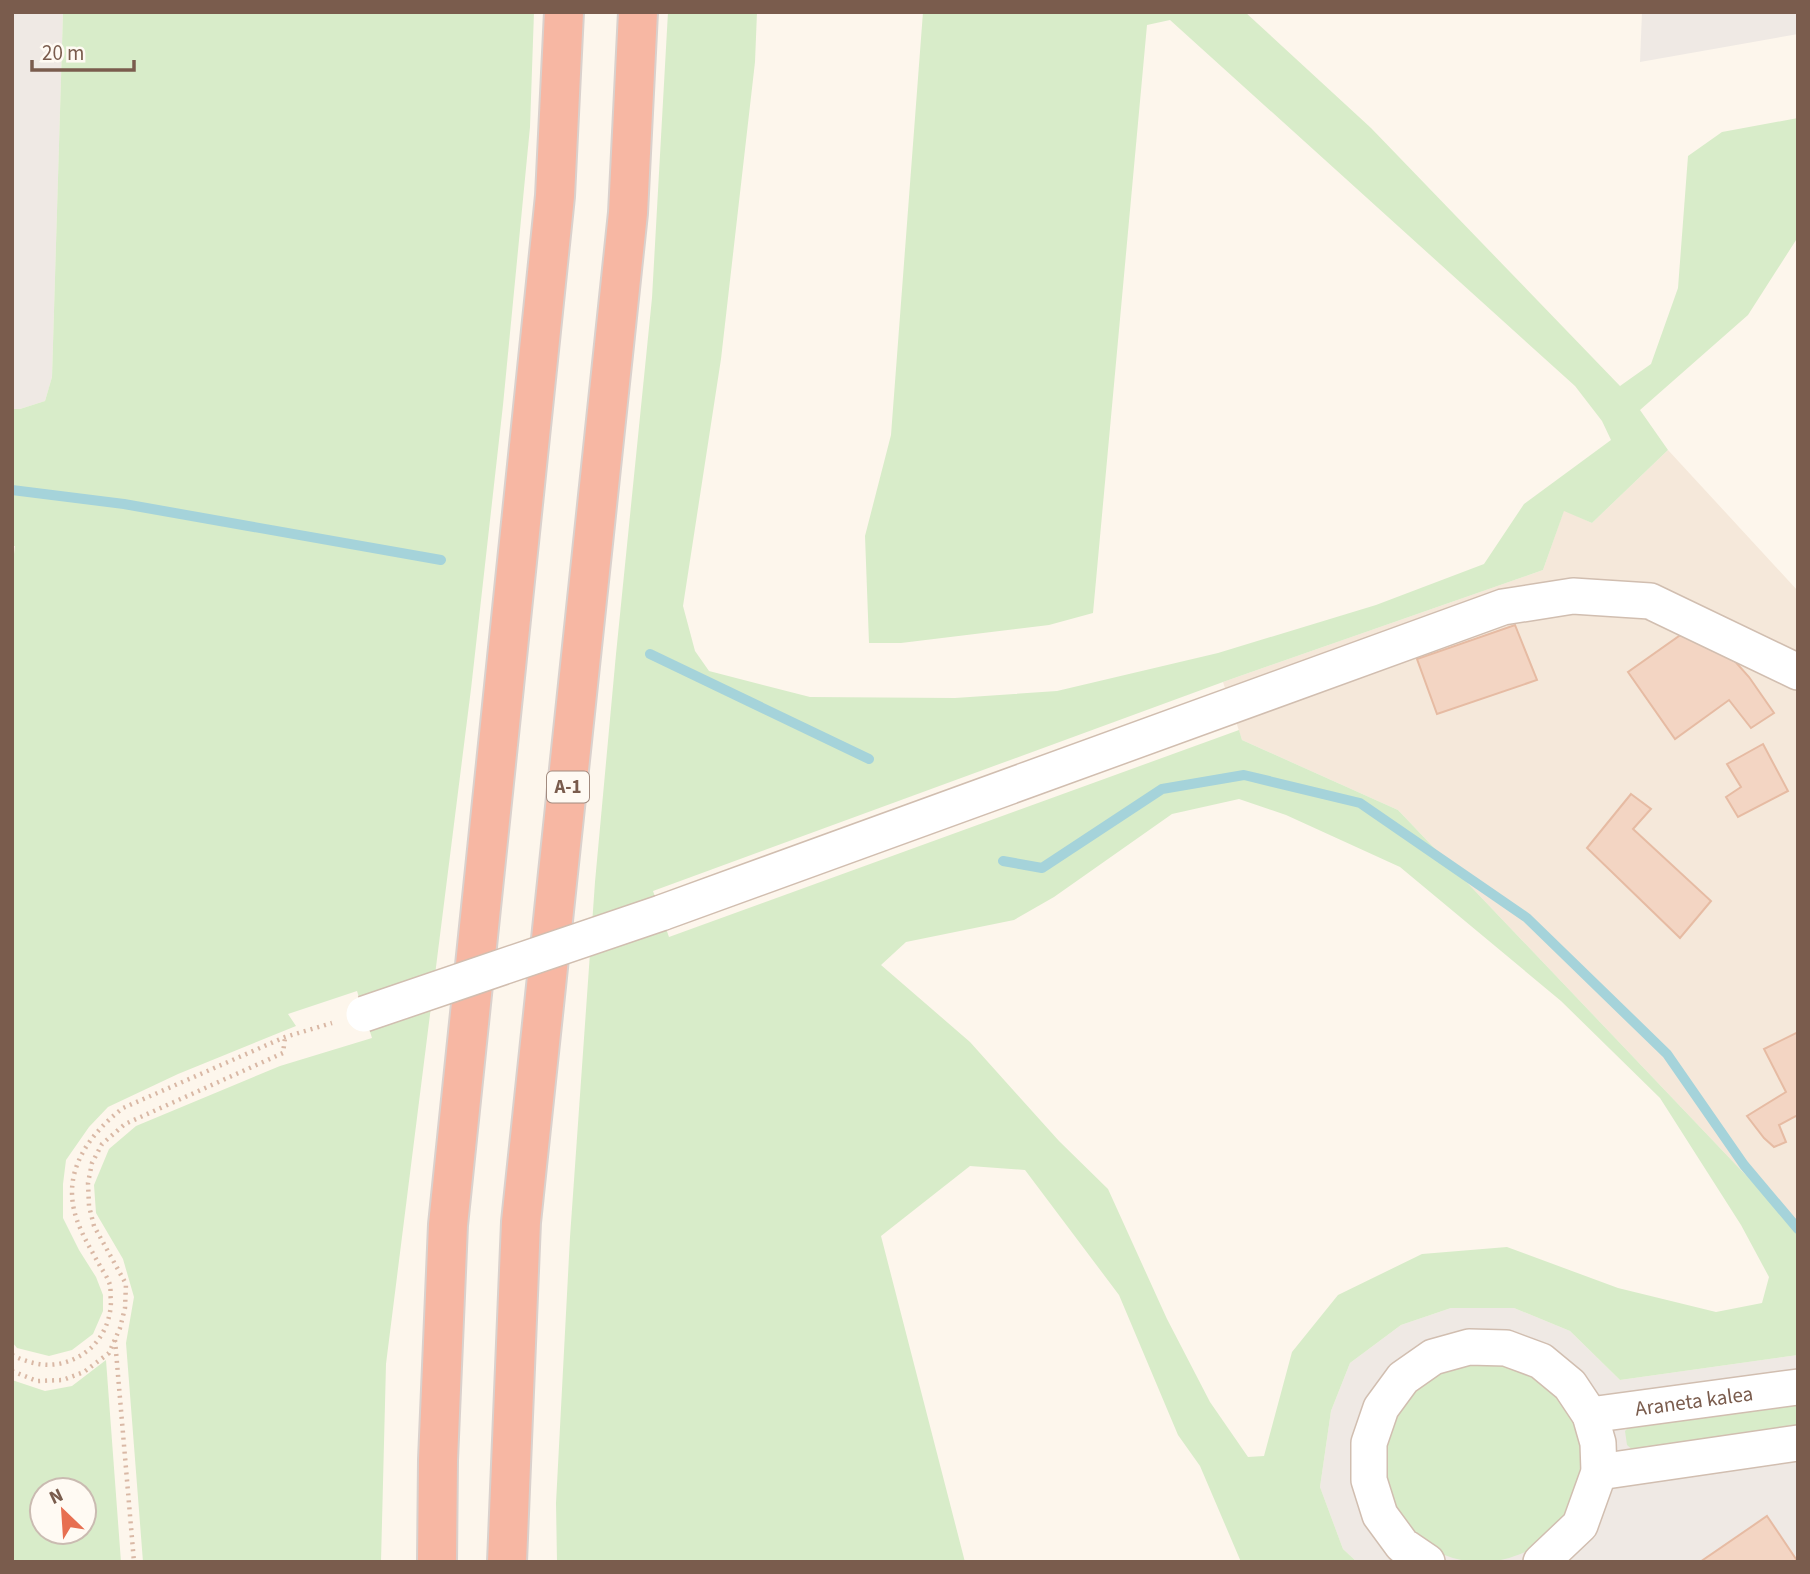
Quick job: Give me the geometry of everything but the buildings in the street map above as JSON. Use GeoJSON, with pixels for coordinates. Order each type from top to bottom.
{"type":"FeatureCollection","features":[{"type":"Feature","properties":{"kind":"highway"},"geometry":{"type":"LineString","coordinates":[[437,1562],[438,1460],[448,1225],[555,197],[564,12]]}},
{"type":"Feature","properties":{"kind":"highway","name":"A-1"},"geometry":{"type":"LineString","coordinates":[[507,1562],[521,1222],[628,213],[638,12]]}},
{"type":"Feature","properties":{"kind":"highway"},"geometry":{"type":"LineString","coordinates":[[423,1562],[438,1460]]}},
{"type":"Feature","properties":{"kind":"street"},"geometry":{"type":"LineString","coordinates":[[364,1014],[661,913],[1503,607],[1573,596],[1650,601],[1798,672]]}},
{"type":"Feature","properties":{"kind":"street"},"geometry":{"type":"LineString","coordinates":[[1427,1562],[1402,1545],[1380,1515],[1368,1480],[1369,1443],[1381,1408],[1403,1378],[1433,1357],[1469,1347],[1506,1348],[1541,1361],[1570,1385],[1590,1415],[1598,1443],[1599,1472],[1580,1525],[1541,1562]]}},
{"type":"Feature","properties":{"kind":"street","name":"Araneta kalea"},"geometry":{"type":"LineString","coordinates":[[1590,1415],[1798,1387]]}},
{"type":"Feature","properties":{"kind":"street"},"geometry":{"type":"LineString","coordinates":[[1599,1472],[1798,1443]]}},
{"type":"Feature","properties":{"kind":"path"},"geometry":{"type":"LineString","coordinates":[[12,1355],[44,1366],[65,1363],[81,1356],[97,1342],[107,1324],[111,1307],[110,1285],[83,1238],[74,1211],[72,1190],[77,1163],[106,1121],[123,1108],[285,1037],[364,1014]]}},
{"type":"Feature","properties":{"kind":"path"},"geometry":{"type":"LineString","coordinates":[[12,1371],[37,1381],[64,1380],[84,1372],[108,1353],[120,1328],[125,1308],[126,1284],[94,1226],[89,1206],[88,1183],[92,1163],[102,1144],[125,1124],[283,1053],[285,1037]]}},
{"type":"Feature","properties":{"kind":"path"},"geometry":{"type":"LineString","coordinates":[[115,1339],[134,1562]]}},
{"type":"Feature","properties":{"kind":"shaded area"},"geometry":{"type":"Polygon","coordinates":[[[12,12],[63,12],[52,377],[45,401],[20,409],[12,409],[12,12]]]}},
{"type":"Feature","properties":{"kind":"shaded area"},"geometry":{"type":"Polygon","coordinates":[[[1642,12],[1798,12],[1798,34],[1640,62],[1642,12]]]}},
{"type":"Feature","properties":{"kind":"shaded area"},"geometry":{"type":"Polygon","coordinates":[[[1668,450],[1798,591],[1798,1230],[1398,810],[1242,740],[1223,682],[1543,570],[1564,510],[1592,523],[1668,450]]]}},
{"type":"Feature","properties":{"kind":"shaded area"},"geometry":{"type":"Polygon","coordinates":[[[1451,1308],[1514,1308],[1570,1331],[1620,1380],[1798,1355],[1798,1562],[1357,1562],[1343,1549],[1320,1487],[1331,1411],[1350,1363],[1401,1325],[1451,1308]]]}},
{"type":"Feature","properties":{"kind":"green space"},"geometry":{"type":"Polygon","coordinates":[[[63,12],[534,12],[530,127],[503,405],[471,689],[386,1364],[381,1562],[143,1562],[126,1343],[134,1297],[123,1259],[96,1213],[94,1185],[109,1149],[136,1126],[280,1066],[372,1038],[357,991],[288,1014],[296,1026],[178,1074],[108,1107],[89,1127],[66,1160],[63,1184],[63,1218],[96,1277],[103,1295],[103,1311],[93,1334],[72,1350],[49,1356],[17,1348],[12,1342],[12,571],[15,546],[12,546],[12,409],[45,401],[52,377],[63,12]]]}},
{"type":"Feature","properties":{"kind":"green space"},"geometry":{"type":"Polygon","coordinates":[[[668,12],[757,12],[755,62],[721,359],[683,606],[695,651],[709,671],[810,697],[955,698],[1057,691],[1218,653],[1376,605],[1484,564],[1524,504],[1611,440],[1602,421],[1575,386],[1170,20],[1147,25],[1093,613],[1049,625],[901,643],[869,643],[865,536],[891,435],[923,12],[1245,12],[1371,128],[1620,386],[1651,364],[1678,288],[1688,156],[1722,132],[1798,118],[1798,237],[1748,315],[1640,410],[1668,450],[1592,523],[1564,511],[1543,570],[1223,682],[653,891],[669,937],[1239,730],[1242,740],[1398,810],[1798,1230],[1798,1355],[1620,1380],[1570,1331],[1514,1308],[1451,1308],[1401,1325],[1350,1363],[1331,1411],[1320,1487],[1343,1549],[1357,1562],[1241,1562],[1200,1466],[1178,1435],[1119,1295],[1025,1170],[970,1166],[881,1236],[965,1562],[557,1562],[556,1503],[570,1237],[595,882],[652,298],[668,12]],[[1239,799],[1172,814],[1054,897],[1014,920],[906,942],[881,965],[970,1042],[1059,1141],[1108,1189],[1167,1319],[1210,1402],[1248,1457],[1264,1456],[1292,1352],[1338,1295],[1422,1254],[1507,1247],[1618,1288],[1716,1312],[1762,1303],[1769,1277],[1741,1225],[1660,1098],[1561,1001],[1400,867],[1286,815],[1239,799]]]}},
{"type":"Feature","properties":{"kind":"green space"},"geometry":{"type":"Polygon","coordinates":[[[106,1360],[121,1562],[12,1562],[12,1380],[45,1391],[72,1386],[106,1360]]]}},
{"type":"Feature","properties":{"kind":"green space"},"geometry":{"type":"Polygon","coordinates":[[[1481,1360],[1520,1368],[1553,1389],[1574,1422],[1582,1461],[1574,1500],[1553,1533],[1520,1554],[1481,1562],[1442,1554],[1409,1533],[1388,1500],[1380,1461],[1388,1422],[1409,1389],[1442,1368],[1481,1360]]]}},
{"type":"Feature","properties":{"kind":"green space"},"geometry":{"type":"Polygon","coordinates":[[[1798,1400],[1798,1431],[1636,1453],[1627,1445],[1625,1431],[1630,1426],[1798,1400]]]}},
{"type":"Feature","properties":{"kind":"waterway"},"geometry":{"type":"LineString","coordinates":[[12,490],[124,504],[441,560]]}},
{"type":"Feature","properties":{"kind":"waterway"},"geometry":{"type":"LineString","coordinates":[[650,654],[869,759]]}},
{"type":"Feature","properties":{"kind":"waterway"},"geometry":{"type":"LineString","coordinates":[[1003,861],[1042,868],[1162,789],[1244,775],[1360,803],[1527,918],[1667,1054],[1744,1165],[1798,1229]]}}]}
